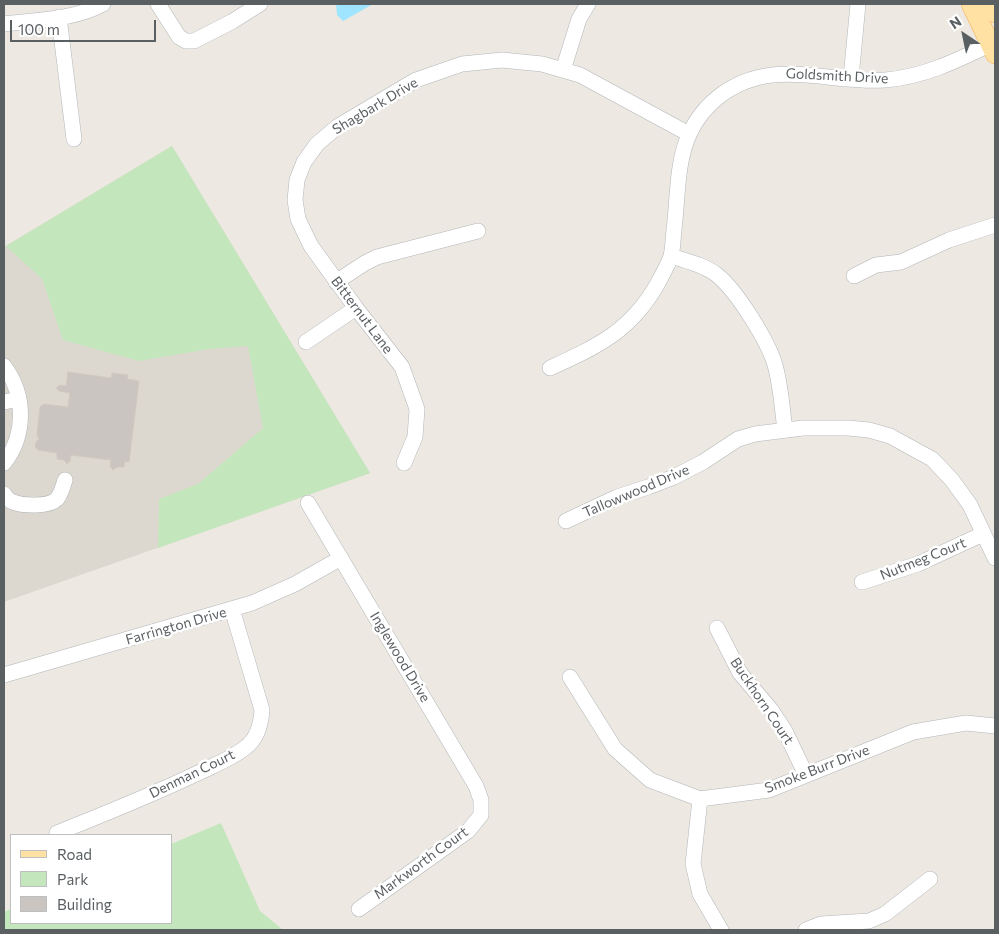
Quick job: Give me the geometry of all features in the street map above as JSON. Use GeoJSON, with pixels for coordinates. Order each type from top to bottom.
{"type":"FeatureCollection","features":[{"type":"Feature","properties":{"kind":"main road"},"geometry":{"type":"LineString","coordinates":[[971,4],[994,43]]}},
{"type":"Feature","properties":{"kind":"main road"},"geometry":{"type":"LineString","coordinates":[[983,4],[994,43]]}},
{"type":"Feature","properties":{"kind":"main road"},"geometry":{"type":"LineString","coordinates":[[991,4],[995,13]]}},
{"type":"Feature","properties":{"kind":"street"},"geometry":{"type":"LineString","coordinates":[[4,24],[74,15],[102,4]]}},
{"type":"Feature","properties":{"kind":"street"},"geometry":{"type":"LineString","coordinates":[[158,4],[179,37],[186,41],[194,41],[233,21],[260,4]]}},
{"type":"Feature","properties":{"kind":"street"},"geometry":{"type":"LineString","coordinates":[[563,70],[580,19],[588,4]]}},
{"type":"Feature","properties":{"kind":"street"},"geometry":{"type":"LineString","coordinates":[[851,78],[858,4]]}},
{"type":"Feature","properties":{"kind":"street"},"geometry":{"type":"LineString","coordinates":[[59,17],[74,139]]}},
{"type":"Feature","properties":{"kind":"street","name":"Goldsmith Drive"},"geometry":{"type":"LineString","coordinates":[[550,368],[592,349],[616,333],[637,314],[648,300],[671,256],[680,162],[689,134],[698,119],[719,97],[754,78],[772,74],[792,73],[884,80],[916,76],[994,43]]}},
{"type":"Feature","properties":{"kind":"street","name":"Shagbark Drive"},"geometry":{"type":"LineString","coordinates":[[294,168],[325,136],[405,85],[431,73],[462,64],[502,60],[542,64],[580,75],[689,134]]}},
{"type":"Feature","properties":{"kind":"street","name":"Bitternut Lane"},"geometry":{"type":"LineString","coordinates":[[294,168],[298,219],[311,246],[402,368],[417,409],[415,437],[404,463]]}},
{"type":"Feature","properties":{"kind":"street"},"geometry":{"type":"LineString","coordinates":[[854,276],[876,265],[901,262],[949,240],[995,225]]}},
{"type":"Feature","properties":{"kind":"street"},"geometry":{"type":"LineString","coordinates":[[336,282],[377,257],[478,231]]}},
{"type":"Feature","properties":{"kind":"street"},"geometry":{"type":"LineString","coordinates":[[671,256],[703,267],[717,275],[739,300],[766,344],[775,363],[780,386],[785,430]]}},
{"type":"Feature","properties":{"kind":"street"},"geometry":{"type":"LineString","coordinates":[[306,342],[356,308]]}},
{"type":"Feature","properties":{"kind":"street"},"geometry":{"type":"LineString","coordinates":[[4,366],[14,382],[19,399],[21,420],[16,445],[4,463]]}},
{"type":"Feature","properties":{"kind":"street"},"geometry":{"type":"LineString","coordinates":[[4,402],[19,399]]}},
{"type":"Feature","properties":{"kind":"street","name":"Tallowwood Drive"},"geometry":{"type":"LineString","coordinates":[[566,521],[617,497],[674,477],[703,462],[738,439],[756,434],[785,430],[839,428],[869,430],[890,436],[932,459],[952,480],[970,505],[995,558]]}},
{"type":"Feature","properties":{"kind":"street"},"geometry":{"type":"LineString","coordinates":[[4,494],[12,502],[27,505],[44,505],[55,501],[65,480]]}},
{"type":"Feature","properties":{"kind":"street","name":"Inglewood Drive"},"geometry":{"type":"LineString","coordinates":[[308,502],[476,786],[481,800],[482,815]]}},
{"type":"Feature","properties":{"kind":"street","name":"Nutmeg Court"},"geometry":{"type":"LineString","coordinates":[[862,582],[918,564],[984,534]]}},
{"type":"Feature","properties":{"kind":"street","name":"Farrington Drive"},"geometry":{"type":"LineString","coordinates":[[4,675],[252,603],[294,584],[341,558]]}},
{"type":"Feature","properties":{"kind":"street","name":"Denman Court"},"geometry":{"type":"LineString","coordinates":[[56,833],[138,801],[184,780],[246,748],[256,736],[261,722],[262,710],[232,609]]}},
{"type":"Feature","properties":{"kind":"street","name":"Buckhorn Court"},"geometry":{"type":"LineString","coordinates":[[717,628],[740,673],[772,711],[785,731],[806,775]]}},
{"type":"Feature","properties":{"kind":"street","name":"Smoke Burr Drive"},"geometry":{"type":"LineString","coordinates":[[570,677],[615,749],[650,780],[700,799],[769,790],[913,732],[966,722],[995,726]]}},
{"type":"Feature","properties":{"kind":"street"},"geometry":{"type":"LineString","coordinates":[[700,799],[692,864],[700,894],[721,930]]}},
{"type":"Feature","properties":{"kind":"street","name":"Markworth Court"},"geometry":{"type":"LineString","coordinates":[[359,909],[464,834],[482,815]]}},
{"type":"Feature","properties":{"kind":"street"},"geometry":{"type":"LineString","coordinates":[[806,930],[820,924],[869,921],[884,914],[930,879]]}},
{"type":"Feature","properties":{"kind":"shaded area"},"geometry":{"type":"Polygon","coordinates":[[[172,146],[370,473],[4,602],[4,247],[172,146]]]}},
{"type":"Feature","properties":{"kind":"green space"},"geometry":{"type":"Polygon","coordinates":[[[172,146],[370,473],[158,548],[159,499],[198,484],[263,428],[248,346],[209,349],[139,361],[63,340],[42,279],[6,246],[172,146]]]}},
{"type":"Feature","properties":{"kind":"green space"},"geometry":{"type":"Polygon","coordinates":[[[221,823],[260,911],[283,930],[4,930],[4,912],[10,909],[10,924],[172,924],[172,844],[221,823]]]}},
{"type":"Feature","properties":{"kind":"water"},"geometry":{"type":"Polygon","coordinates":[[[336,4],[373,4],[343,21],[337,15],[336,4]]]}},
{"type":"Feature","properties":{"kind":"building"},"geometry":{"type":"Polygon","coordinates":[[[68,372],[111,378],[112,373],[128,375],[127,379],[139,381],[129,462],[125,461],[124,467],[117,467],[113,470],[110,466],[111,460],[71,455],[70,461],[67,464],[64,460],[57,459],[57,453],[38,450],[35,447],[39,439],[37,435],[40,407],[44,404],[68,407],[70,393],[59,391],[56,388],[60,385],[66,386],[68,372]]]}}]}
